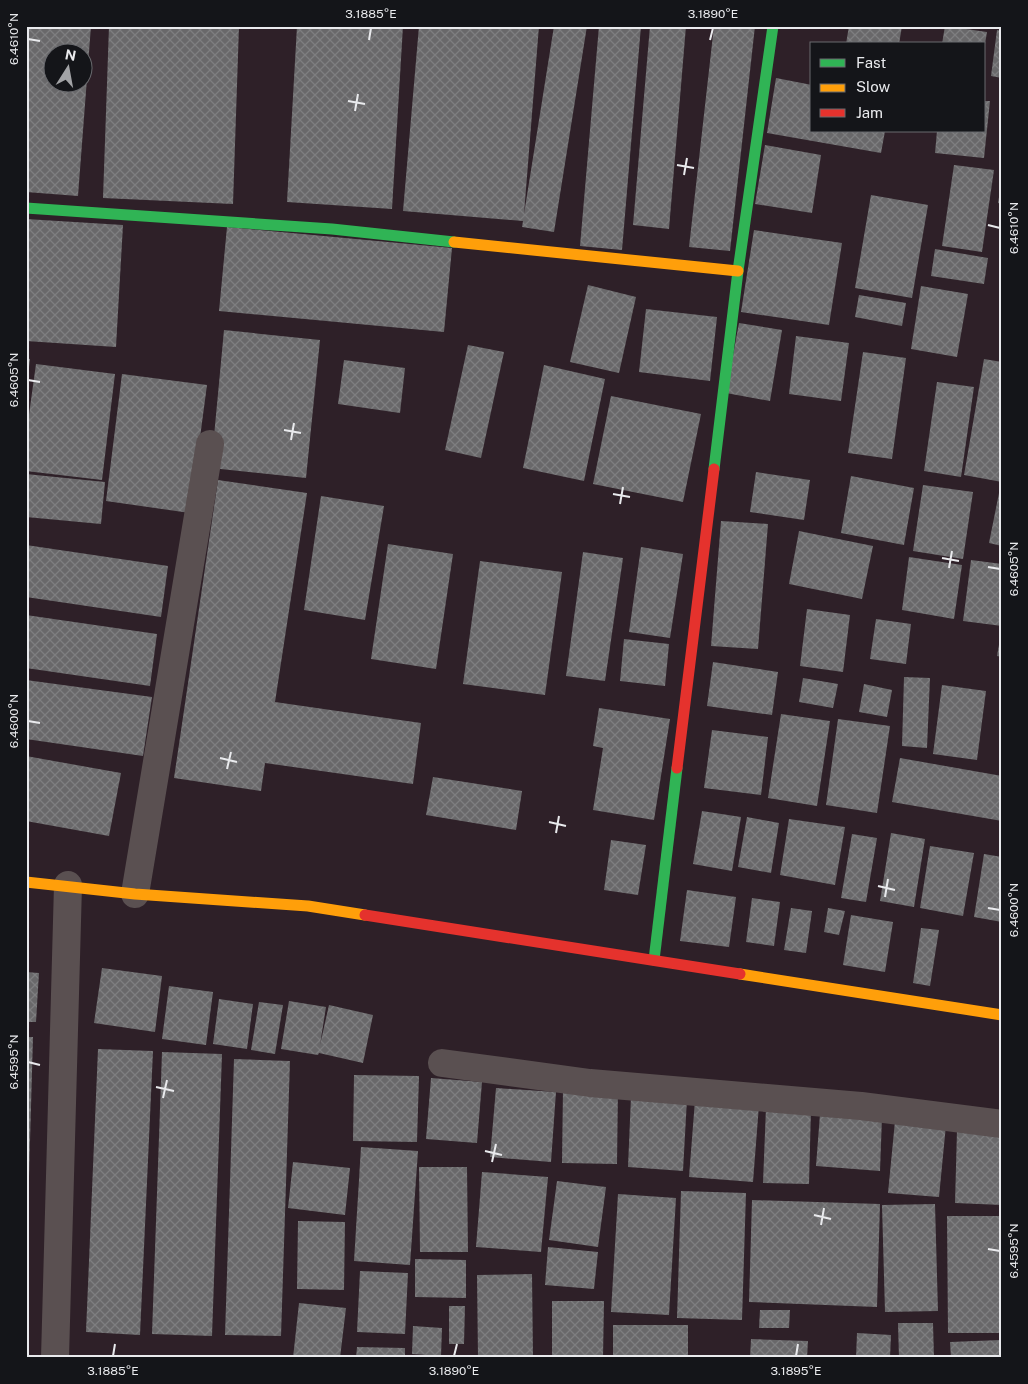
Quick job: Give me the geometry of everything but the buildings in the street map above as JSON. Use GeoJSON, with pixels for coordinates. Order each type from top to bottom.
{"type":"FeatureCollection","features":[{"type":"Feature","properties":{"kind":"street"},"geometry":{"type":"LineString","coordinates":[[654,960],[738,271],[773,26]]}},
{"type":"Feature","properties":{"kind":"street"},"geometry":{"type":"LineString","coordinates":[[26,208],[332,229],[738,271]]}},
{"type":"Feature","properties":{"kind":"street"},"geometry":{"type":"LineString","coordinates":[[135,894],[210,444]]}},
{"type":"Feature","properties":{"kind":"street"},"geometry":{"type":"LineString","coordinates":[[26,882],[68,884],[135,894],[308,906],[1002,1015]]}},
{"type":"Feature","properties":{"kind":"street"},"geometry":{"type":"LineString","coordinates":[[56,1358],[68,884]]}},
{"type":"Feature","properties":{"kind":"street"},"geometry":{"type":"LineString","coordinates":[[442,1063],[590,1083],[862,1106],[1002,1124]]}},
{"type":"Feature","properties":{"kind":"shaded area"},"geometry":{"type":"Polygon","coordinates":[[[26,26],[1002,26],[1002,1358],[26,1358],[26,26]]]}},
{"type":"Feature","properties":{"kind":"traffic: fast"},"geometry":{"type":"LineString","coordinates":[[714,469],[738,271],[773,26]]}},
{"type":"Feature","properties":{"kind":"traffic: fast"},"geometry":{"type":"LineString","coordinates":[[26,208],[332,229],[454,242]]}},
{"type":"Feature","properties":{"kind":"traffic: fast"},"geometry":{"type":"LineString","coordinates":[[654,960],[677,768]]}},
{"type":"Feature","properties":{"kind":"traffic: slow"},"geometry":{"type":"LineString","coordinates":[[454,242],[738,271]]}},
{"type":"Feature","properties":{"kind":"traffic: slow"},"geometry":{"type":"LineString","coordinates":[[26,882],[135,894],[308,906],[365,915]]}},
{"type":"Feature","properties":{"kind":"traffic: slow"},"geometry":{"type":"LineString","coordinates":[[740,974],[1002,1015]]}},
{"type":"Feature","properties":{"kind":"traffic: jam"},"geometry":{"type":"LineString","coordinates":[[677,768],[714,469]]}},
{"type":"Feature","properties":{"kind":"traffic: jam"},"geometry":{"type":"LineString","coordinates":[[365,915],[740,974]]}}]}
